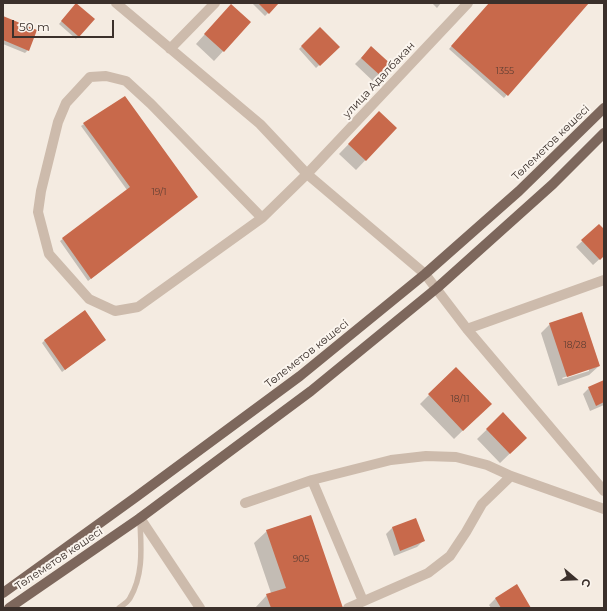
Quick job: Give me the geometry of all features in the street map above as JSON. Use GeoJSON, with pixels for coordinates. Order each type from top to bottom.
{"type":"FeatureCollection","features":[{"type":"Feature","properties":{"kind":"main road","name":"Төлеметов көшесі"},"geometry":{"type":"LineString","coordinates":[[3,593],[300,376],[425,274],[519,191],[604,108]]}},
{"type":"Feature","properties":{"kind":"main road","name":"Төлеметов көшесі"},"geometry":{"type":"LineString","coordinates":[[13,607],[140,518],[311,391],[437,288],[553,184],[604,133]]}},
{"type":"Feature","properties":{"kind":"street"},"geometry":{"type":"LineString","coordinates":[[116,3],[260,124],[307,174],[425,274],[467,329],[604,491]]}},
{"type":"Feature","properties":{"kind":"street"},"geometry":{"type":"LineString","coordinates":[[170,49],[215,3]]}},
{"type":"Feature","properties":{"kind":"street","name":"улица Адалбакан"},"geometry":{"type":"LineString","coordinates":[[262,218],[151,104],[126,81],[106,76],[90,77],[66,102],[58,122],[41,191],[38,212],[49,254],[89,300],[115,311],[138,307],[262,218],[307,174],[468,3]]}},
{"type":"Feature","properties":{"kind":"street"},"geometry":{"type":"LineString","coordinates":[[467,329],[604,280]]}},
{"type":"Feature","properties":{"kind":"street"},"geometry":{"type":"LineString","coordinates":[[245,503],[312,480],[391,460],[426,456],[456,457],[487,466],[510,476],[604,509]]}},
{"type":"Feature","properties":{"kind":"street"},"geometry":{"type":"LineString","coordinates":[[348,608],[428,573],[450,556],[482,504],[510,476]]}},
{"type":"Feature","properties":{"kind":"street"},"geometry":{"type":"LineString","coordinates":[[312,480],[363,601]]}},
{"type":"Feature","properties":{"kind":"street"},"geometry":{"type":"LineString","coordinates":[[140,518],[200,608]]}},
{"type":"Feature","properties":{"kind":"lane"},"geometry":{"type":"LineString","coordinates":[[119,608],[130,599],[140,575],[140,518]]}},
{"type":"Feature","properties":{"kind":"building"},"geometry":{"type":"Polygon","coordinates":[[[76,3],[95,19],[79,37],[61,21],[76,3]]]}},
{"type":"Feature","properties":{"kind":"building"},"geometry":{"type":"Polygon","coordinates":[[[258,3],[279,3],[269,14],[258,3]]]}},
{"type":"Feature","properties":{"kind":"building"},"geometry":{"type":"Polygon","coordinates":[[[489,3],[589,3],[508,96],[451,46],[489,3]]]}},
{"type":"Feature","properties":{"kind":"building"},"geometry":{"type":"Polygon","coordinates":[[[231,4],[251,22],[224,52],[204,34],[231,4]]]}},
{"type":"Feature","properties":{"kind":"building"},"geometry":{"type":"Polygon","coordinates":[[[3,16],[37,30],[29,51],[3,40],[3,16]]]}},
{"type":"Feature","properties":{"kind":"building"},"geometry":{"type":"Polygon","coordinates":[[[320,27],[340,47],[320,66],[301,46],[320,27]]]}},
{"type":"Feature","properties":{"kind":"building"},"geometry":{"type":"Polygon","coordinates":[[[371,46],[394,67],[383,78],[361,58],[371,46]]]}},
{"type":"Feature","properties":{"kind":"building"},"geometry":{"type":"Polygon","coordinates":[[[125,96],[198,197],[91,279],[62,238],[130,187],[83,123],[125,96]]]}},
{"type":"Feature","properties":{"kind":"building"},"geometry":{"type":"Polygon","coordinates":[[[379,111],[397,128],[366,161],[348,144],[379,111]]]}},
{"type":"Feature","properties":{"kind":"building"},"geometry":{"type":"Polygon","coordinates":[[[599,224],[604,229],[604,256],[600,260],[581,240],[599,224]]]}},
{"type":"Feature","properties":{"kind":"building"},"geometry":{"type":"Polygon","coordinates":[[[85,310],[106,340],[65,370],[44,340],[85,310]]]}},
{"type":"Feature","properties":{"kind":"building"},"geometry":{"type":"Polygon","coordinates":[[[582,312],[600,366],[567,377],[549,323],[582,312]]]}},
{"type":"Feature","properties":{"kind":"building"},"geometry":{"type":"Polygon","coordinates":[[[456,367],[492,404],[463,431],[428,394],[456,367]]]}},
{"type":"Feature","properties":{"kind":"building"},"geometry":{"type":"Polygon","coordinates":[[[604,380],[604,402],[596,406],[588,387],[604,380]]]}},
{"type":"Feature","properties":{"kind":"building"},"geometry":{"type":"Polygon","coordinates":[[[503,412],[527,438],[510,454],[486,429],[503,412]]]}},
{"type":"Feature","properties":{"kind":"building"},"geometry":{"type":"Polygon","coordinates":[[[311,515],[343,608],[271,608],[266,594],[286,588],[266,530],[311,515]]]}},
{"type":"Feature","properties":{"kind":"building"},"geometry":{"type":"Polygon","coordinates":[[[416,518],[425,541],[400,551],[392,527],[416,518]]]}},
{"type":"Feature","properties":{"kind":"building"},"geometry":{"type":"Polygon","coordinates":[[[517,584],[531,608],[501,608],[495,598],[517,584]]]}}]}
